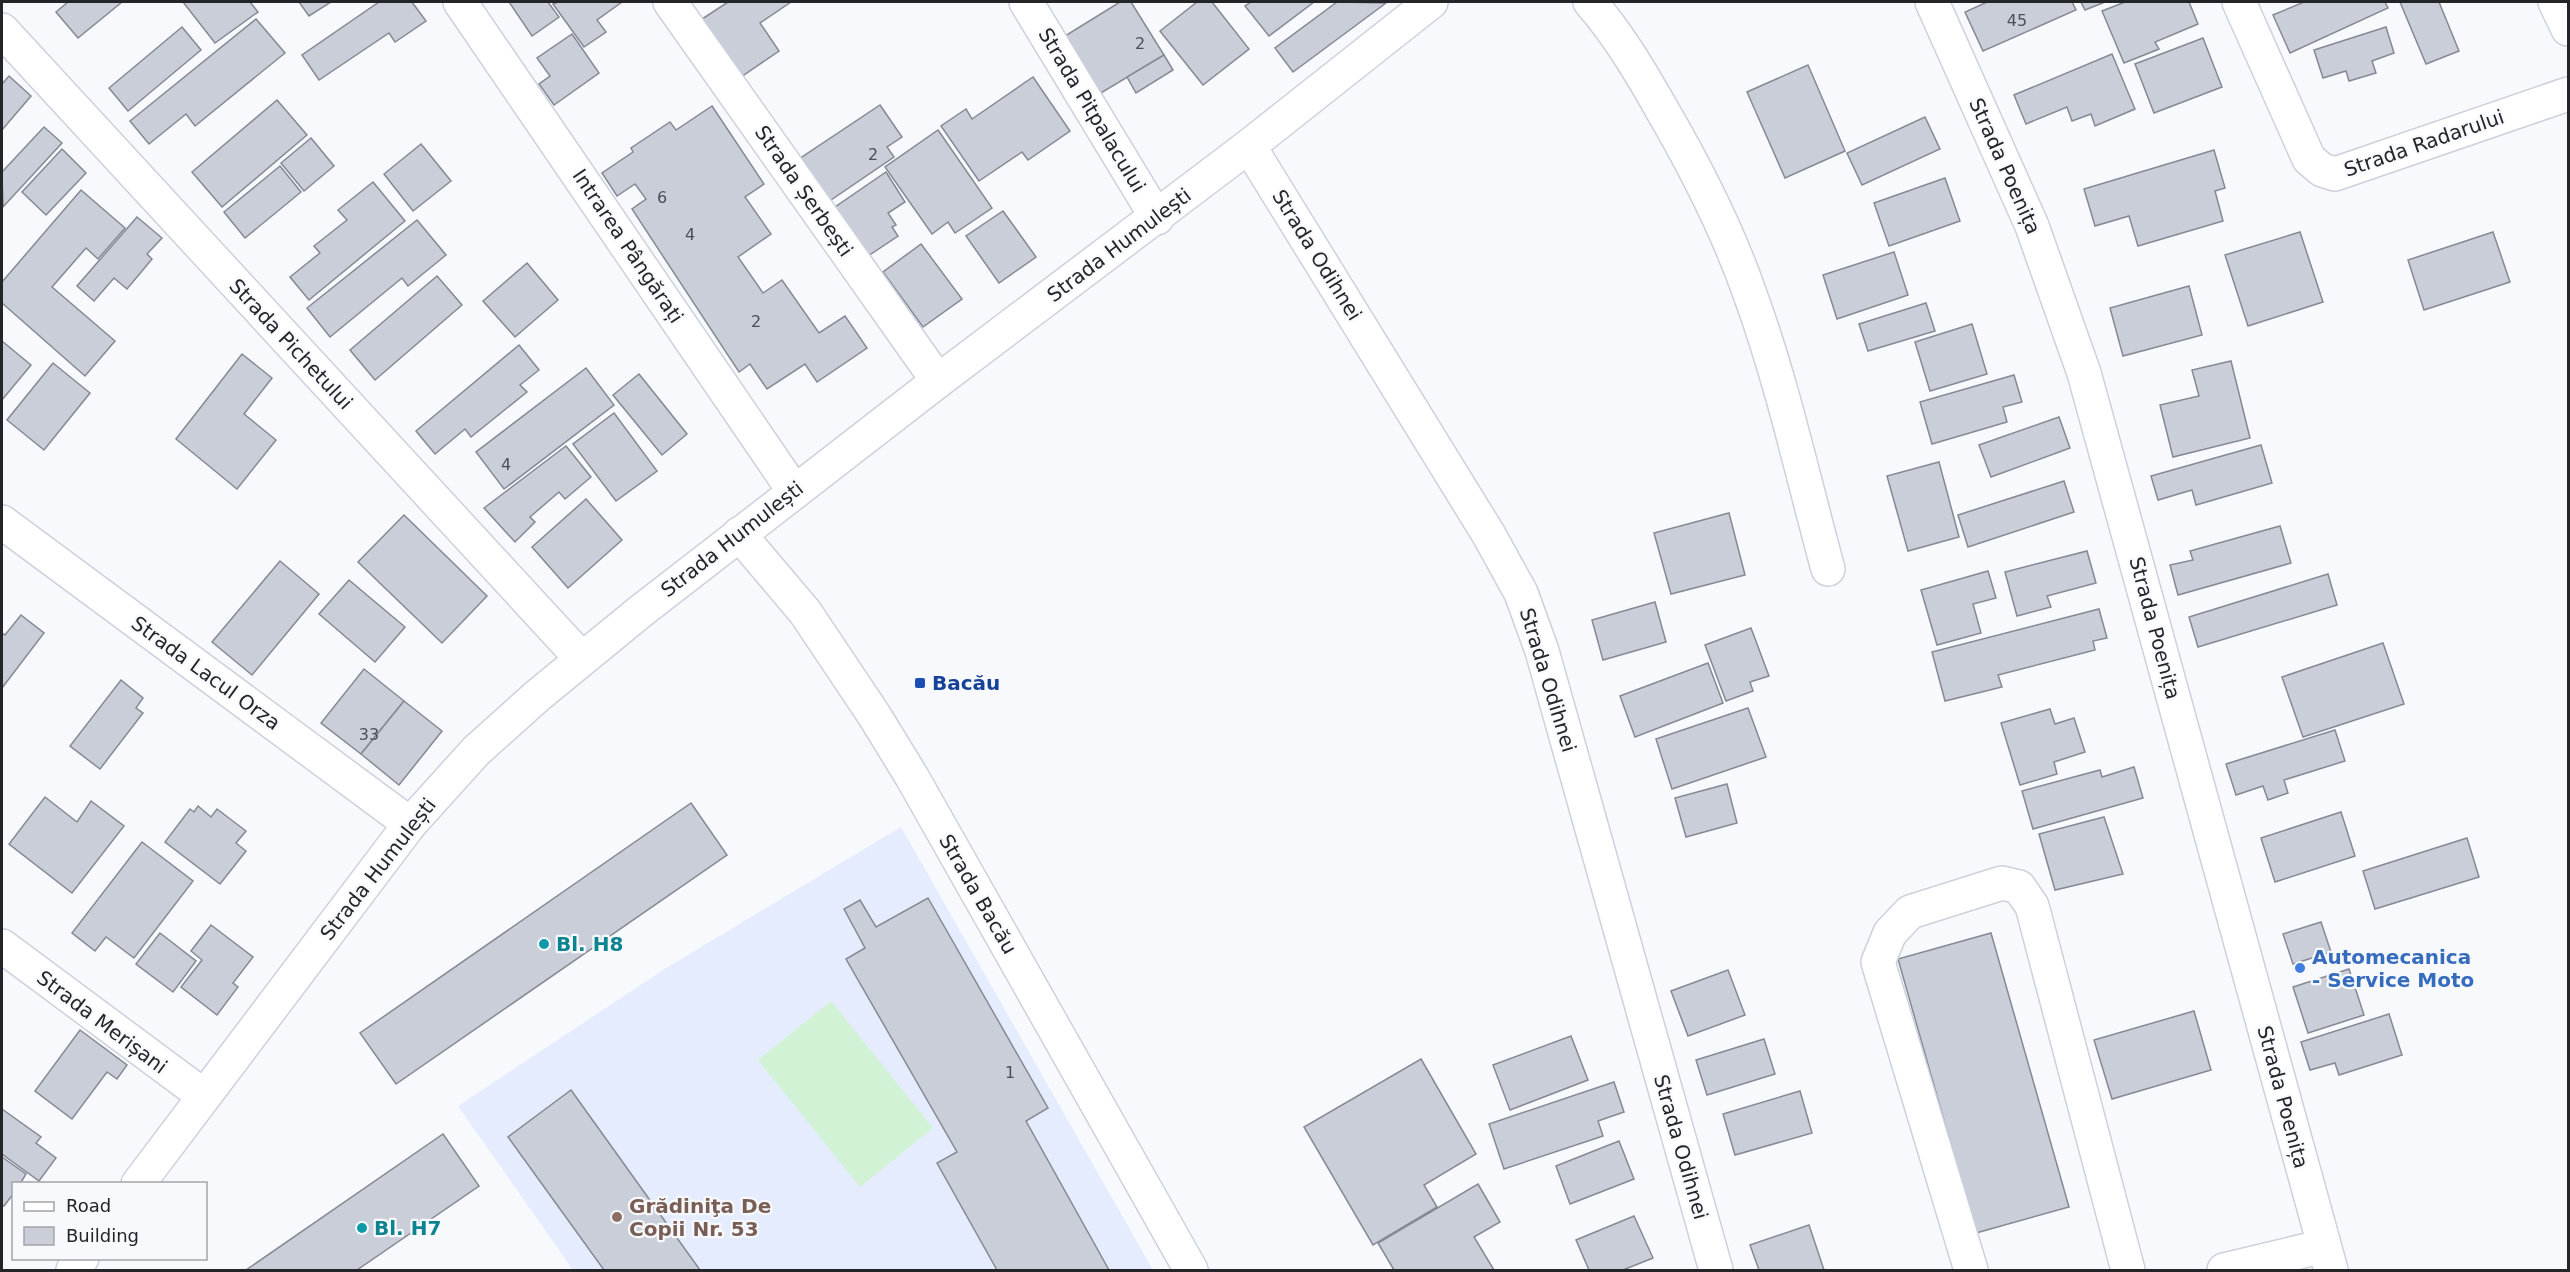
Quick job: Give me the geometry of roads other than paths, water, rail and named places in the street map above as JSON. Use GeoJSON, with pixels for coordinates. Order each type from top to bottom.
{"type":"FeatureCollection","features":[{"type":"Feature","properties":{"kind":"street","name":"Intrarea Pângărați"},"geometry":{"type":"LineString","coordinates":[[460,2],[794,491]]}},
{"type":"Feature","properties":{"kind":"street","name":"Strada Șerbești"},"geometry":{"type":"LineString","coordinates":[[670,2],[938,381]]}},
{"type":"Feature","properties":{"kind":"street","name":"Strada Pitpalacului"},"geometry":{"type":"LineString","coordinates":[[1026,2],[1157,218]]}},
{"type":"Feature","properties":{"kind":"street","name":"Strada Humulești"},"geometry":{"type":"LineString","coordinates":[[140,1182],[410,824],[476,752],[582,658],[739,534],[938,381],[1157,218],[1431,2]]}},
{"type":"Feature","properties":{"kind":"street"},"geometry":{"type":"LineString","coordinates":[[1590,2],[1646,81],[1697,169],[1728,237],[1751,297],[1772,363],[1828,569]]}},
{"type":"Feature","properties":{"kind":"street","name":"Strada Poenița"},"geometry":{"type":"LineString","coordinates":[[1932,2],[2032,226],[2084,374],[2328,1258]]}},
{"type":"Feature","properties":{"kind":"street","name":"Strada Radarului"},"geometry":{"type":"LineString","coordinates":[[2239,2],[2309,159],[2322,170],[2335,174],[2568,94]]}},
{"type":"Feature","properties":{"kind":"street"},"geometry":{"type":"LineString","coordinates":[[2555,2],[2568,29]]}},
{"type":"Feature","properties":{"kind":"street","name":"Strada Pichetului"},"geometry":{"type":"LineString","coordinates":[[2,30],[582,658]]}},
{"type":"Feature","properties":{"kind":"street","name":"Strada Odihnei"},"geometry":{"type":"LineString","coordinates":[[1249,146],[1489,535],[1521,593],[1542,651],[1716,1270]]}},
{"type":"Feature","properties":{"kind":"street","name":"Strada Lacul Orza"},"geometry":{"type":"LineString","coordinates":[[2,522],[410,824]]}},
{"type":"Feature","properties":{"kind":"street","name":"Strada Bacău"},"geometry":{"type":"LineString","coordinates":[[739,534],[805,612],[874,715],[912,777],[1191,1270]]}},
{"type":"Feature","properties":{"kind":"street"},"geometry":{"type":"LineString","coordinates":[[1971,1270],[1878,962],[1890,933],[1910,912],[2002,883],[2019,887],[2032,906],[2128,1270]]}},
{"type":"Feature","properties":{"kind":"street","name":"Strada Merișani"},"geometry":{"type":"LineString","coordinates":[[2,946],[204,1096]]}},
{"type":"Feature","properties":{"kind":"street"},"geometry":{"type":"LineString","coordinates":[[2224,1270],[2328,1258]]}},
{"type":"Feature","properties":{"kind":"place","name":"Bacău"},"geometry":{"type":"Point","coordinates":[920,683]}},
{"type":"Feature","properties":{"kind":"place","name":"Bl. H8"},"geometry":{"type":"Point","coordinates":[544,944]}},
{"type":"Feature","properties":{"kind":"place","name":"Automecanica - Service Moto"},"geometry":{"type":"Point","coordinates":[2300,968]}},
{"type":"Feature","properties":{"kind":"place","name":"Grădiniţa De Copii Nr. 53"},"geometry":{"type":"Point","coordinates":[617,1217]}},
{"type":"Feature","properties":{"kind":"place","name":"Bl. H7"},"geometry":{"type":"Point","coordinates":[362,1228]}}]}
